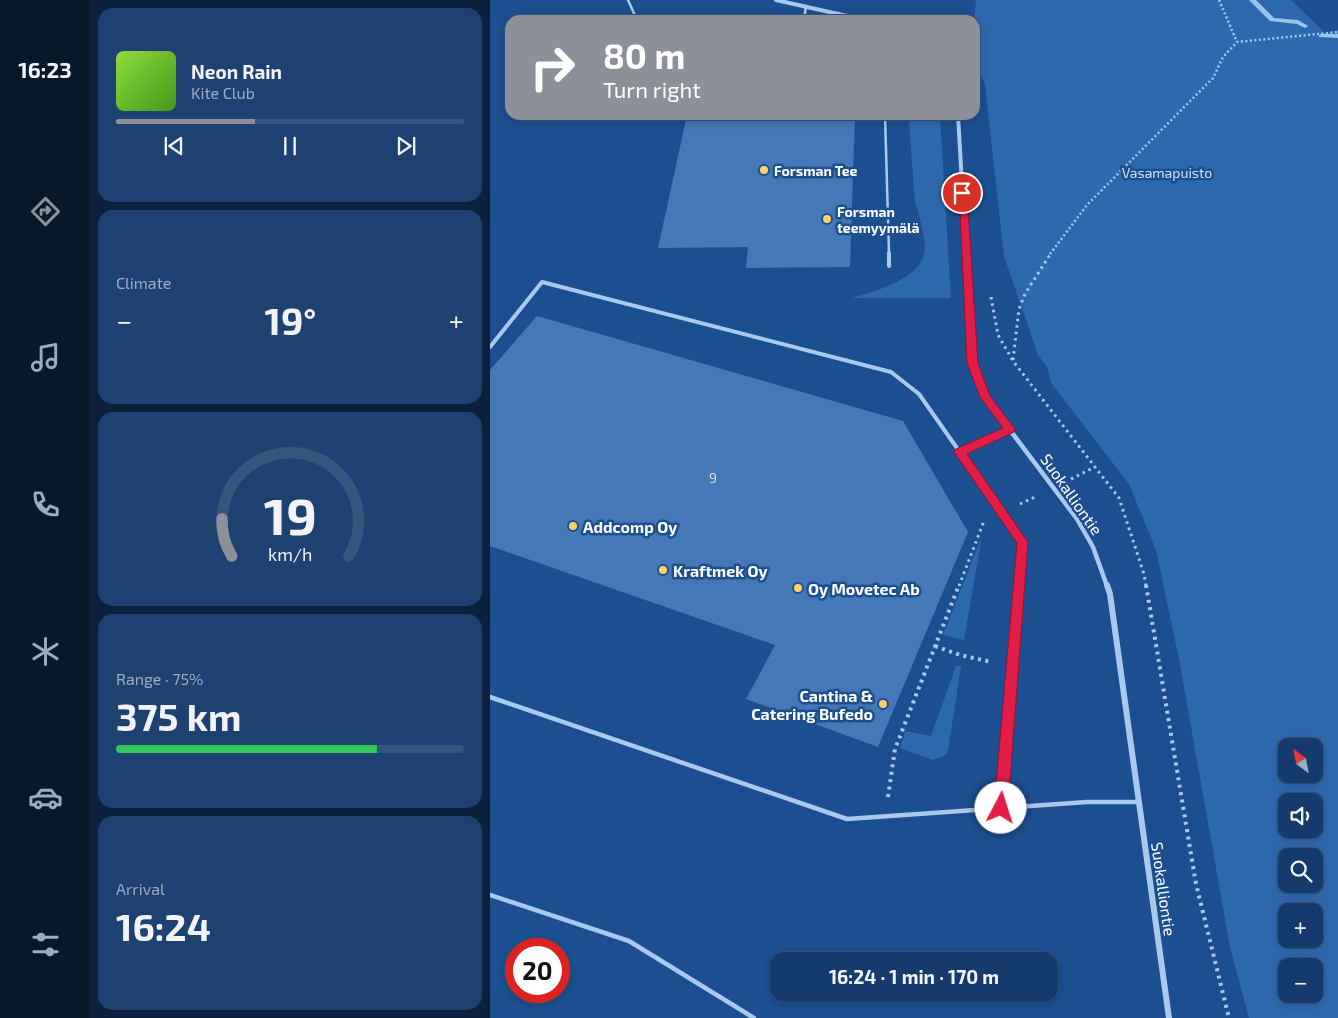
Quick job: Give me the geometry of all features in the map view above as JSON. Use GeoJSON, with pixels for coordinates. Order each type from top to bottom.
{"type":"FeatureCollection","features":[{"type":"Feature","properties":{"kind":"street"},"geometry":{"type":"LineString","coordinates":[[776,0],[844,15]]}},
{"type":"Feature","properties":{"kind":"street","name":"Suokalliontie"},"geometry":{"type":"LineString","coordinates":[[958,120],[972,363],[985,397],[1077,519],[1093,547],[1110,594],[1169,1018]]}},
{"type":"Feature","properties":{"kind":"lane"},"geometry":{"type":"LineString","coordinates":[[628,0],[635,15]]}},
{"type":"Feature","properties":{"kind":"lane"},"geometry":{"type":"LineString","coordinates":[[805,15],[806,6]]}},
{"type":"Feature","properties":{"kind":"lane"},"geometry":{"type":"LineString","coordinates":[[886,120],[889,266]]}},
{"type":"Feature","properties":{"kind":"lane"},"geometry":{"type":"LineString","coordinates":[[490,347],[542,282],[891,372],[919,394],[1023,542],[1001,808]]}},
{"type":"Feature","properties":{"kind":"lane"},"geometry":{"type":"LineString","coordinates":[[960,452],[1010,429]]}},
{"type":"Feature","properties":{"kind":"lane"},"geometry":{"type":"LineString","coordinates":[[490,697],[847,819],[1087,802],[1139,802]]}},
{"type":"Feature","properties":{"kind":"lane"},"geometry":{"type":"LineString","coordinates":[[490,894],[629,941],[754,1018]]}},
{"type":"Feature","properties":{"kind":"path"},"geometry":{"type":"LineString","coordinates":[[1219,0],[1237,42]]}},
{"type":"Feature","properties":{"kind":"path"},"geometry":{"type":"LineString","coordinates":[[1013,361],[1019,309],[1025,294],[1058,242],[1087,206],[1213,78],[1223,57],[1237,42],[1338,32]]}},
{"type":"Feature","properties":{"kind":"path"},"geometry":{"type":"LineString","coordinates":[[990,290],[998,335],[1013,361],[1119,498],[1144,574],[1196,884],[1229,1018]]}},
{"type":"Feature","properties":{"kind":"path"},"geometry":{"type":"LineString","coordinates":[[1071,479],[1095,466]]}},
{"type":"Feature","properties":{"kind":"path"},"geometry":{"type":"LineString","coordinates":[[1017,506],[1039,495]]}},
{"type":"Feature","properties":{"kind":"path"},"geometry":{"type":"LineString","coordinates":[[885,816],[894,749],[984,520]]}},
{"type":"Feature","properties":{"kind":"path"},"geometry":{"type":"LineString","coordinates":[[935,646],[960,655],[1012,667]]}},
{"type":"Feature","properties":{"kind":"green space","name":"Vasamapuisto"},"geometry":{"type":"Polygon","coordinates":[[[976,0],[1291,0],[1325,33],[1338,30],[1338,1018],[1249,1018],[1230,947],[1179,659],[1156,550],[1129,484],[1051,383],[1047,367],[1038,355],[1004,256],[985,85],[980,73],[980,15],[974,15],[976,0]]]}},
{"type":"Feature","properties":{"kind":"green space"},"geometry":{"type":"Polygon","coordinates":[[[910,120],[940,120],[951,298],[852,298],[883,288],[905,277],[921,263],[924,254],[924,237],[915,204],[910,120]]]}},
{"type":"Feature","properties":{"kind":"green space"},"geometry":{"type":"Polygon","coordinates":[[[982,536],[964,640],[943,635],[982,536]]]}},
{"type":"Feature","properties":{"kind":"green space"},"geometry":{"type":"Polygon","coordinates":[[[956,666],[961,666],[948,751],[944,756],[933,760],[900,748],[905,731],[931,736],[956,666]]]}},
{"type":"Feature","properties":{"kind":"building","name":"Forsman Tee"},"geometry":{"type":"Polygon","coordinates":[[[686,120],[855,120],[850,267],[746,268],[748,247],[658,248],[686,120]]]}},
{"type":"Feature","properties":{"kind":"building"},"geometry":{"type":"Polygon","coordinates":[[[537,316],[903,421],[968,532],[878,747],[746,699],[775,645],[490,546],[490,370],[537,316]]]}},
{"type":"Feature","properties":{"kind":"waterway"},"geometry":{"type":"LineString","coordinates":[[1252,0],[1272,20],[1298,22],[1305,26]]}},
{"type":"Feature","properties":{"kind":"waterway"},"geometry":{"type":"LineString","coordinates":[[1321,36],[1338,36]]}},
{"type":"Feature","properties":{"kind":"place","name":"Forsman Tee"},"geometry":{"type":"Point","coordinates":[764,170]}},
{"type":"Feature","properties":{"kind":"place","name":"Forsman teemyymälä"},"geometry":{"type":"Point","coordinates":[827,219]}},
{"type":"Feature","properties":{"kind":"place","name":"Addcomp Oy"},"geometry":{"type":"Point","coordinates":[573,526]}},
{"type":"Feature","properties":{"kind":"place","name":"Kraftmek Oy"},"geometry":{"type":"Point","coordinates":[663,570]}},
{"type":"Feature","properties":{"kind":"place","name":"Oy Movetec Ab"},"geometry":{"type":"Point","coordinates":[798,588]}},
{"type":"Feature","properties":{"kind":"place","name":"Cantina & Catering Bufedo"},"geometry":{"type":"Point","coordinates":[883,704]}},
{"type":"Feature","properties":{"kind":"route"},"geometry":{"type":"LineString","coordinates":[[962,193],[972,363],[985,397],[1010,429],[960,452],[1023,542],[1001,808]]}}]}
